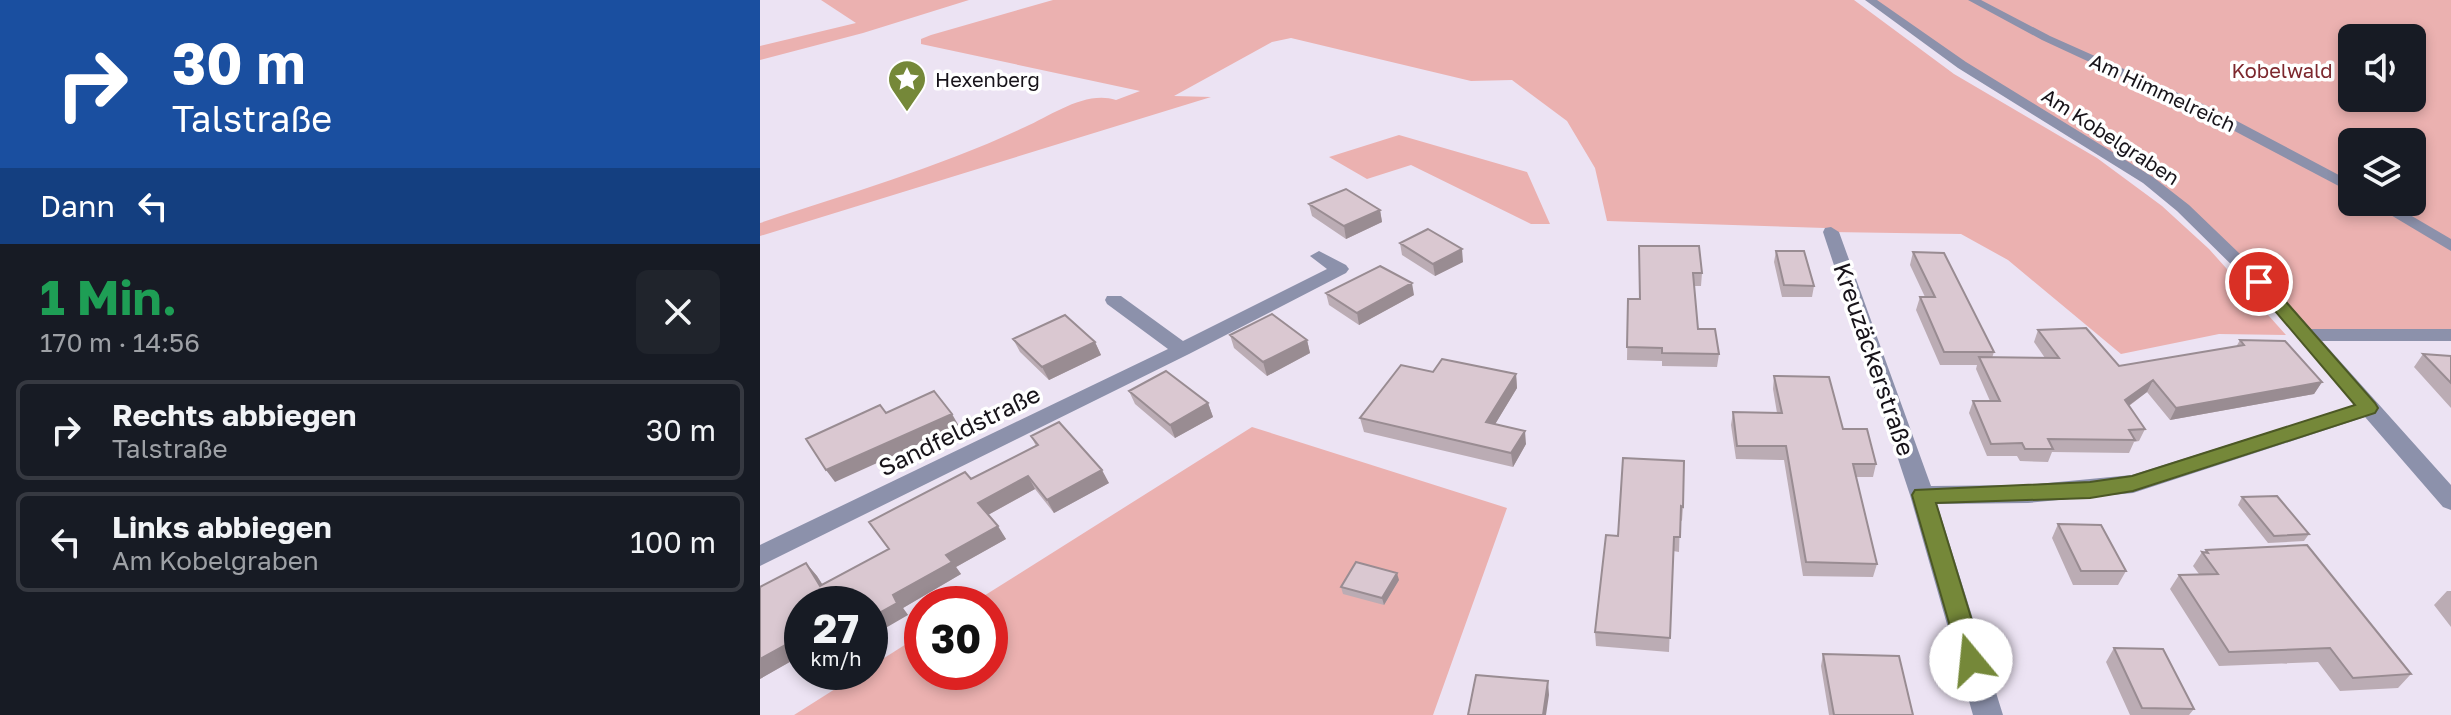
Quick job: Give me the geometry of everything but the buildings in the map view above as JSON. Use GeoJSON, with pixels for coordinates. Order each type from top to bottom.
{"type":"FeatureCollection","features":[{"type":"Feature","properties":{"kind":"street","name":"Am Kobelgraben"},"geometry":{"type":"LineString","coordinates":[[1870,0],[1962,65],[2148,180],[2218,240],[2451,501]]}},
{"type":"Feature","properties":{"kind":"street","name":"Am Himmelreich"},"geometry":{"type":"LineString","coordinates":[[1973,0],[2060,45],[2211,113],[2338,181]]}},
{"type":"Feature","properties":{"kind":"street"},"geometry":{"type":"LineString","coordinates":[[2401,216],[2451,246]]}},
{"type":"Feature","properties":{"kind":"street","name":"Kreuzäckerstraße"},"geometry":{"type":"LineString","coordinates":[[1831,232],[1922,495],[1988,715]]}},
{"type":"Feature","properties":{"kind":"street","name":"Sandfeldstraße"},"geometry":{"type":"LineString","coordinates":[[760,556],[1182,350],[1340,269],[1319,256]]}},
{"type":"Feature","properties":{"kind":"street"},"geometry":{"type":"LineString","coordinates":[[1114,300],[1182,350]]}},
{"type":"Feature","properties":{"kind":"street"},"geometry":{"type":"LineString","coordinates":[[2305,335],[2451,335]]}},
{"type":"Feature","properties":{"kind":"street"},"geometry":{"type":"LineString","coordinates":[[1922,495],[2044,493],[2133,484],[2368,408]]}},
{"type":"Feature","properties":{"kind":"green space"},"geometry":{"type":"Polygon","coordinates":[[[821,0],[969,0],[863,33],[760,60],[760,46],[856,23],[821,0]]]}},
{"type":"Feature","properties":{"kind":"green space"},"geometry":{"type":"Polygon","coordinates":[[[1053,0],[1854,0],[1954,74],[2097,158],[2162,206],[2209,249],[2286,335],[2219,334],[2121,354],[2008,260],[1961,234],[1831,232],[1825,228],[1607,221],[1595,168],[1567,121],[1512,80],[1471,81],[1291,38],[1272,42],[1174,96],[1211,97],[760,236],[760,223],[961,154],[1081,101],[1093,98],[1116,100],[1140,91],[921,44],[921,39],[931,35],[1053,0]]]}},
{"type":"Feature","properties":{"kind":"green space","name":"Kobelwald"},"geometry":{"type":"Polygon","coordinates":[[[1870,0],[2451,0],[2451,335],[2305,335],[2183,208],[1870,0]]]}},
{"type":"Feature","properties":{"kind":"green space"},"geometry":{"type":"Polygon","coordinates":[[[1399,135],[1527,172],[1550,224],[1531,224],[1411,165],[1367,179],[1329,157],[1399,135]]]}},
{"type":"Feature","properties":{"kind":"green space"},"geometry":{"type":"Polygon","coordinates":[[[1252,427],[1507,508],[1433,715],[794,715],[834,690],[888,690],[888,656],[904,645],[904,690],[1008,690],[1008,586],[1000,586],[1252,427]]]}},
{"type":"Feature","properties":{"kind":"place","name":"Hexenberg"},"geometry":{"type":"Point","coordinates":[907,113]}},
{"type":"Feature","properties":{"kind":"route"},"geometry":{"type":"LineString","coordinates":[[1971,660],[1922,495],[2028,494],[2133,484],[2368,408],[2259,282]]}}]}
